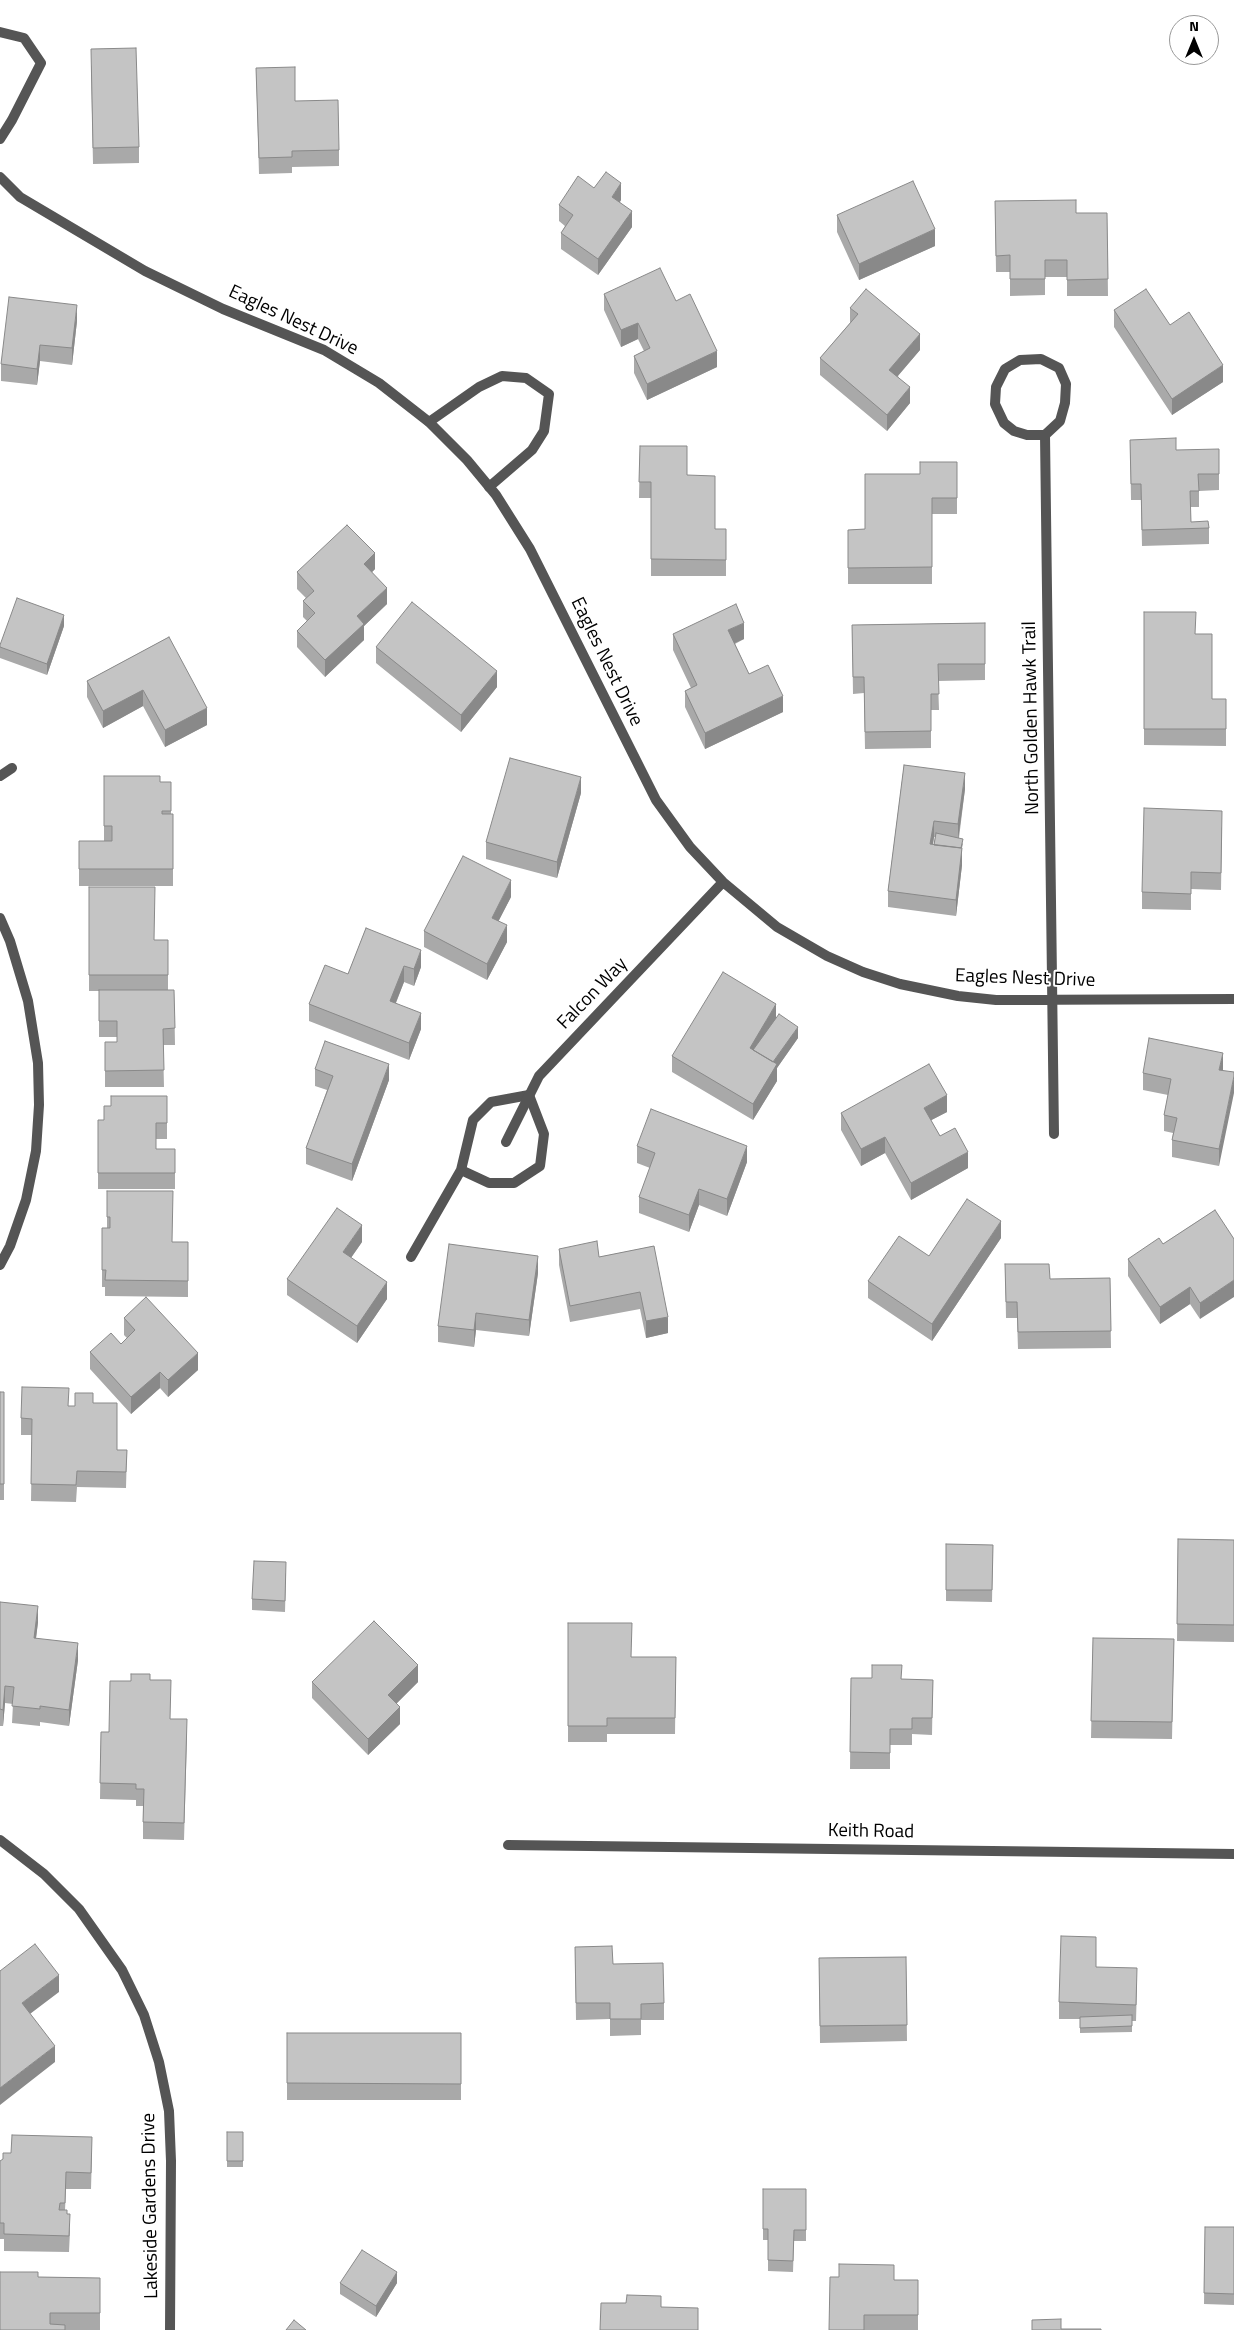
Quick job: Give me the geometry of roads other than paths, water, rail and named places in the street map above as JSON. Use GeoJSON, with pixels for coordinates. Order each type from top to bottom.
{"type":"FeatureCollection","features":[{"type":"Feature","properties":{"kind":"street"},"geometry":{"type":"LineString","coordinates":[[0,32],[24,38],[40,63],[12,120],[0,139]]}},
{"type":"Feature","properties":{"kind":"street","name":"Eagles Nest Drive"},"geometry":{"type":"LineString","coordinates":[[0,177],[20,197],[145,271],[223,308],[324,350],[379,383],[429,422],[467,460],[489,487],[530,549],[656,800],[690,847],[722,882],[777,927],[827,956],[863,972],[900,984],[958,996],[996,1000],[1234,999]]}},
{"type":"Feature","properties":{"kind":"street"},"geometry":{"type":"LineString","coordinates":[[1042,359],[1059,368],[1066,384],[1065,404],[1060,422],[1045,435],[1027,435],[1014,431],[1004,423],[995,404],[996,387],[1005,369],[1020,360],[1042,359]]}},
{"type":"Feature","properties":{"kind":"street"},"geometry":{"type":"LineString","coordinates":[[429,422],[479,387],[502,376],[526,378],[549,394],[544,431],[532,450],[489,487]]}},
{"type":"Feature","properties":{"kind":"street","name":"North Golden Hawk Trail"},"geometry":{"type":"LineString","coordinates":[[1045,435],[1054,1000],[1054,1134]]}},
{"type":"Feature","properties":{"kind":"street"},"geometry":{"type":"LineString","coordinates":[[0,776],[12,768]]}},
{"type":"Feature","properties":{"kind":"street","name":"Falcon Way"},"geometry":{"type":"LineString","coordinates":[[506,1142],[539,1076],[722,882]]}},
{"type":"Feature","properties":{"kind":"street"},"geometry":{"type":"LineString","coordinates":[[0,918],[13,948],[28,1001],[38,1063],[39,1105],[36,1151],[26,1200],[10,1246],[0,1265]]}},
{"type":"Feature","properties":{"kind":"street"},"geometry":{"type":"LineString","coordinates":[[412,1257],[462,1170],[473,1120],[491,1102],[529,1095],[544,1134],[540,1166],[514,1184],[489,1182],[462,1170]]}},
{"type":"Feature","properties":{"kind":"street","name":"Lakeside Gardens Drive"},"geometry":{"type":"LineString","coordinates":[[0,1840],[44,1874],[79,1910],[122,1970],[144,2015],[159,2062],[169,2111],[172,2161],[170,2330]]}},
{"type":"Feature","properties":{"kind":"street","name":"Keith Road"},"geometry":{"type":"LineString","coordinates":[[508,1845],[1234,1854]]}}]}
